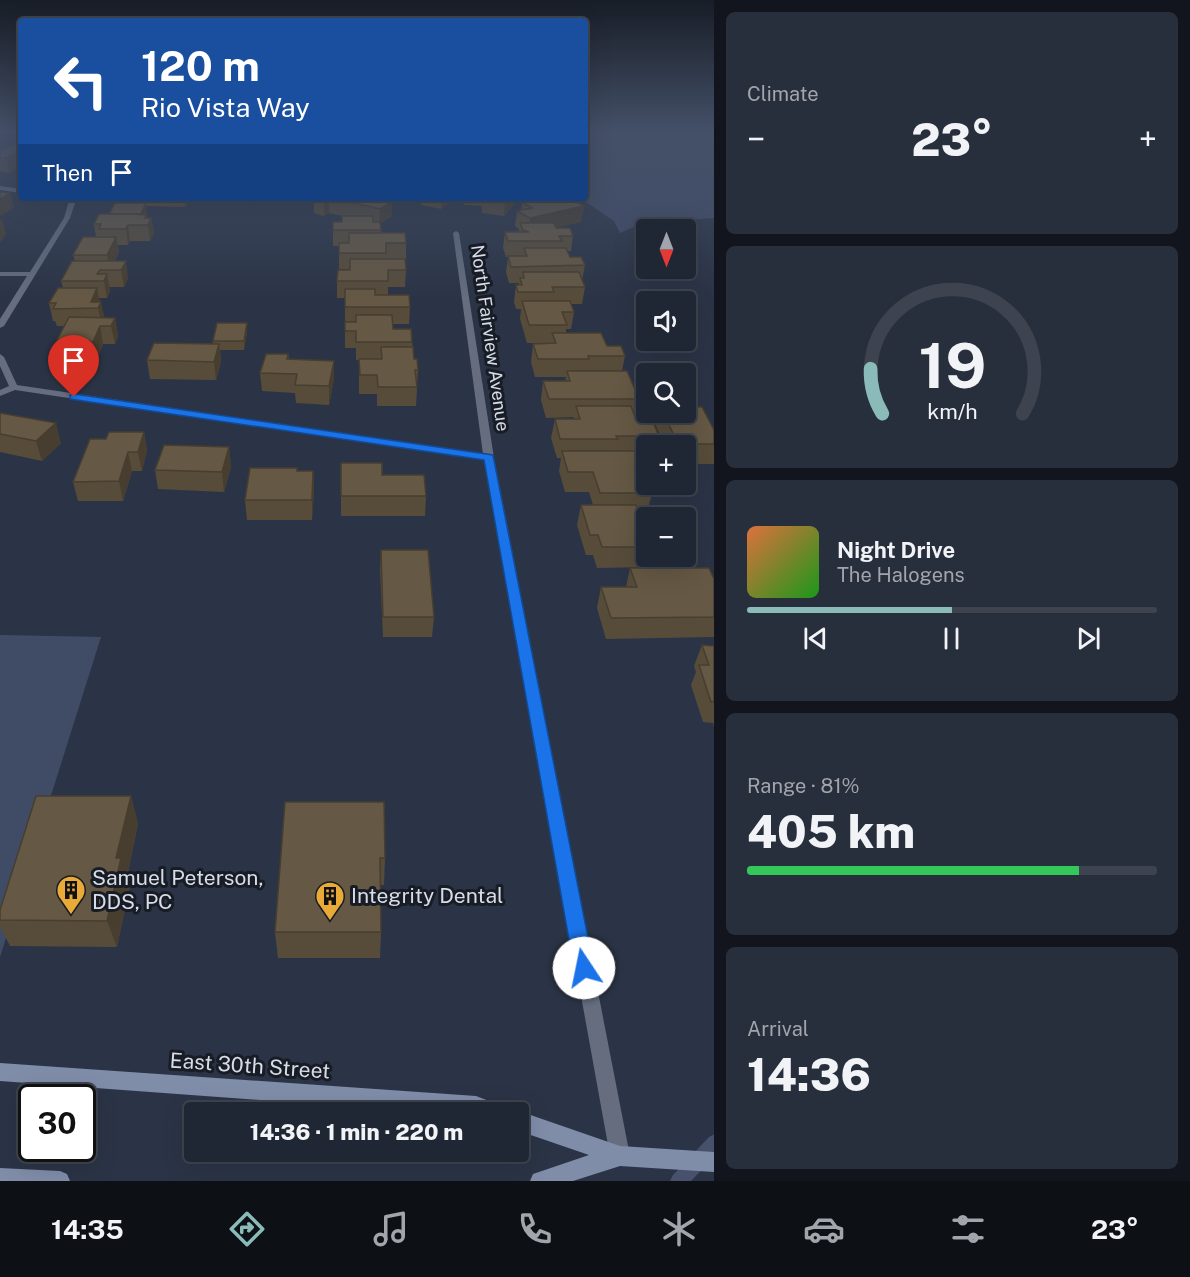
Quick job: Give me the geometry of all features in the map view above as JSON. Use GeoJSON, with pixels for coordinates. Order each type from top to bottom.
{"type":"FeatureCollection","features":[{"type":"Feature","properties":{"kind":"main road","name":"East 30th Street"},"geometry":{"type":"LineString","coordinates":[[0,1072],[420,1102]]}},
{"type":"Feature","properties":{"kind":"main road"},"geometry":{"type":"LineString","coordinates":[[529,1124],[620,1156],[714,1162]]}},
{"type":"Feature","properties":{"kind":"main road"},"geometry":{"type":"LineString","coordinates":[[540,1181],[620,1156]]}},
{"type":"Feature","properties":{"kind":"main road"},"geometry":{"type":"LineString","coordinates":[[0,1178],[60,1181]]}},
{"type":"Feature","properties":{"kind":"street"},"geometry":{"type":"LineString","coordinates":[[1,188],[18,191]]}},
{"type":"Feature","properties":{"kind":"street"},"geometry":{"type":"LineString","coordinates":[[0,326],[67,218],[73,201]]}},
{"type":"Feature","properties":{"kind":"street","name":"North Fairview Avenue"},"geometry":{"type":"LineString","coordinates":[[456,233],[489,458],[620,1156]]}},
{"type":"Feature","properties":{"kind":"street"},"geometry":{"type":"LineString","coordinates":[[0,274],[31,274]]}},
{"type":"Feature","properties":{"kind":"street"},"geometry":{"type":"LineString","coordinates":[[0,357],[14,387]]}},
{"type":"Feature","properties":{"kind":"street"},"geometry":{"type":"LineString","coordinates":[[0,393],[14,387],[489,458]]}},
{"type":"Feature","properties":{"kind":"shaded area"},"geometry":{"type":"Polygon","coordinates":[[[588,188],[714,188],[714,218],[636,219],[636,226],[620,233],[614,221],[584,201],[588,201],[588,188]]]}},
{"type":"Feature","properties":{"kind":"shaded area"},"geometry":{"type":"Polygon","coordinates":[[[0,635],[101,637],[0,957],[0,635]]]}},
{"type":"Feature","properties":{"kind":"building"},"geometry":{"type":"Polygon","coordinates":[[[0,192],[10,193],[0,199],[0,192]]]}},
{"type":"Feature","properties":{"kind":"building"},"geometry":{"type":"Polygon","coordinates":[[[345,201],[392,201],[380,209],[345,201]]]}},
{"type":"Feature","properties":{"kind":"building"},"geometry":{"type":"Polygon","coordinates":[[[574,201],[584,206],[530,218],[517,211],[532,208],[522,202],[574,201]]]}},
{"type":"Feature","properties":{"kind":"building"},"geometry":{"type":"Polygon","coordinates":[[[115,203],[146,203],[141,214],[109,214],[115,203]]]}},
{"type":"Feature","properties":{"kind":"building"},"geometry":{"type":"Polygon","coordinates":[[[99,214],[147,215],[145,218],[151,218],[148,225],[128,225],[126,229],[99,229],[101,224],[94,224],[99,214]]]}},
{"type":"Feature","properties":{"kind":"building"},"geometry":{"type":"Polygon","coordinates":[[[342,216],[373,216],[373,222],[380,222],[381,230],[333,230],[333,222],[342,222],[342,216]]]}},
{"type":"Feature","properties":{"kind":"building"},"geometry":{"type":"Polygon","coordinates":[[[520,223],[554,223],[556,228],[570,228],[573,236],[559,236],[562,241],[508,241],[505,232],[529,232],[523,230],[520,223]]]}},
{"type":"Feature","properties":{"kind":"building"},"geometry":{"type":"Polygon","coordinates":[[[349,233],[405,233],[406,243],[386,243],[386,253],[339,253],[339,243],[349,243],[349,233]]]}},
{"type":"Feature","properties":{"kind":"building"},"geometry":{"type":"Polygon","coordinates":[[[83,237],[116,237],[107,255],[73,255],[83,237]]]}},
{"type":"Feature","properties":{"kind":"building"},"geometry":{"type":"Polygon","coordinates":[[[524,248],[566,248],[570,257],[581,257],[585,265],[511,267],[508,256],[527,256],[524,248]]]}},
{"type":"Feature","properties":{"kind":"building"},"geometry":{"type":"Polygon","coordinates":[[[350,259],[405,259],[406,270],[388,270],[388,281],[337,281],[338,270],[350,270],[350,259]]]}},
{"type":"Feature","properties":{"kind":"building"},"geometry":{"type":"Polygon","coordinates":[[[72,261],[126,261],[121,270],[100,270],[97,274],[107,274],[104,281],[61,281],[72,261]]]}},
{"type":"Feature","properties":{"kind":"building"},"geometry":{"type":"Polygon","coordinates":[[[523,272],[579,272],[585,287],[552,287],[554,292],[518,292],[516,285],[522,285],[520,278],[524,278],[523,272]]]}},
{"type":"Feature","properties":{"kind":"building"},"geometry":{"type":"Polygon","coordinates":[[[58,288],[97,288],[91,302],[101,302],[98,308],[53,309],[56,303],[49,303],[58,288]]]}},
{"type":"Feature","properties":{"kind":"building"},"geometry":{"type":"Polygon","coordinates":[[[345,289],[375,289],[375,295],[409,295],[410,307],[345,307],[345,289]]]}},
{"type":"Feature","properties":{"kind":"building"},"geometry":{"type":"Polygon","coordinates":[[[522,301],[570,301],[574,312],[562,312],[567,325],[529,325],[522,301]]]}},
{"type":"Feature","properties":{"kind":"building"},"geometry":{"type":"Polygon","coordinates":[[[356,315],[392,315],[393,329],[411,329],[412,342],[356,342],[356,331],[345,331],[345,322],[356,322],[356,315]]]}},
{"type":"Feature","properties":{"kind":"building"},"geometry":{"type":"Polygon","coordinates":[[[69,317],[115,318],[111,326],[100,326],[93,342],[56,342],[69,317]]]}},
{"type":"Feature","properties":{"kind":"building"},"geometry":{"type":"Polygon","coordinates":[[[217,323],[247,323],[244,341],[213,341],[217,323]]]}},
{"type":"Feature","properties":{"kind":"building"},"geometry":{"type":"Polygon","coordinates":[[[552,333],[601,333],[607,346],[621,346],[625,356],[538,359],[533,344],[556,343],[552,333]]]}},
{"type":"Feature","properties":{"kind":"building"},"geometry":{"type":"Polygon","coordinates":[[[154,343],[219,344],[214,362],[147,360],[154,343]]]}},
{"type":"Feature","properties":{"kind":"building"},"geometry":{"type":"Polygon","coordinates":[[[381,347],[413,347],[414,359],[417,359],[418,370],[415,370],[417,387],[378,387],[377,375],[360,375],[359,359],[382,359],[381,347]]]}},
{"type":"Feature","properties":{"kind":"building"},"geometry":{"type":"Polygon","coordinates":[[[266,354],[288,354],[287,359],[334,361],[329,386],[295,385],[297,374],[260,373],[266,354]]]}},
{"type":"Feature","properties":{"kind":"building"},"geometry":{"type":"Polygon","coordinates":[[[567,371],[627,371],[636,392],[636,399],[549,399],[543,381],[570,381],[567,371]]]}},
{"type":"Feature","properties":{"kind":"building"},"geometry":{"type":"Polygon","coordinates":[[[576,406],[631,406],[636,423],[654,423],[659,435],[616,436],[618,439],[560,439],[555,419],[580,419],[576,406]]]}},
{"type":"Feature","properties":{"kind":"building"},"geometry":{"type":"Polygon","coordinates":[[[696,407],[702,407],[714,430],[714,444],[696,444],[696,435],[674,435],[668,423],[696,423],[696,407]]]}},
{"type":"Feature","properties":{"kind":"building"},"geometry":{"type":"Polygon","coordinates":[[[0,413],[56,423],[36,441],[0,434],[0,413]]]}},
{"type":"Feature","properties":{"kind":"building"},"geometry":{"type":"Polygon","coordinates":[[[109,432],[144,432],[138,452],[128,452],[119,481],[73,482],[90,439],[106,439],[109,432]]]}},
{"type":"Feature","properties":{"kind":"building"},"geometry":{"type":"Polygon","coordinates":[[[164,445],[229,447],[222,472],[155,470],[164,445]]]}},
{"type":"Feature","properties":{"kind":"building"},"geometry":{"type":"Polygon","coordinates":[[[562,451],[635,451],[636,493],[600,493],[593,472],[568,472],[562,451]]]}},
{"type":"Feature","properties":{"kind":"building"},"geometry":{"type":"Polygon","coordinates":[[[341,463],[382,463],[382,475],[424,475],[426,496],[341,496],[341,463]]]}},
{"type":"Feature","properties":{"kind":"building"},"geometry":{"type":"Polygon","coordinates":[[[250,468],[297,468],[297,471],[313,471],[312,500],[245,500],[250,468]]]}},
{"type":"Feature","properties":{"kind":"building"},"geometry":{"type":"Polygon","coordinates":[[[581,505],[636,505],[636,547],[602,547],[598,535],[590,535],[581,505]]]}},
{"type":"Feature","properties":{"kind":"building"},"geometry":{"type":"Polygon","coordinates":[[[381,550],[428,550],[434,617],[383,617],[381,550]]]}},
{"type":"Feature","properties":{"kind":"building"},"geometry":{"type":"Polygon","coordinates":[[[630,568],[709,568],[714,579],[714,617],[611,618],[601,587],[637,587],[630,568]]]}},
{"type":"Feature","properties":{"kind":"building"},"geometry":{"type":"Polygon","coordinates":[[[702,645],[714,646],[714,702],[711,702],[699,665],[709,665],[702,645]]]}},
{"type":"Feature","properties":{"kind":"building","name":"Samuel Peterson, DDS, PC"},"geometry":{"type":"Polygon","coordinates":[[[36,796],[131,796],[116,858],[121,858],[107,921],[0,920],[0,910],[36,796]]]}},
{"type":"Feature","properties":{"kind":"building","name":"Integrity Dental"},"geometry":{"type":"Polygon","coordinates":[[[285,802],[384,802],[385,858],[380,858],[381,932],[275,932],[285,802]]]}},
{"type":"Feature","properties":{"kind":"waterway"},"geometry":{"type":"LineString","coordinates":[[679,1181],[714,1144]]}},
{"type":"Feature","properties":{"kind":"place","name":"Samuel Peterson, DDS, PC"},"geometry":{"type":"Point","coordinates":[71,916]}},
{"type":"Feature","properties":{"kind":"place","name":"Integrity Dental"},"geometry":{"type":"Point","coordinates":[330,922]}},
{"type":"Feature","properties":{"kind":"route"},"geometry":{"type":"LineString","coordinates":[[74,397],[489,458],[584,968]]}}]}
